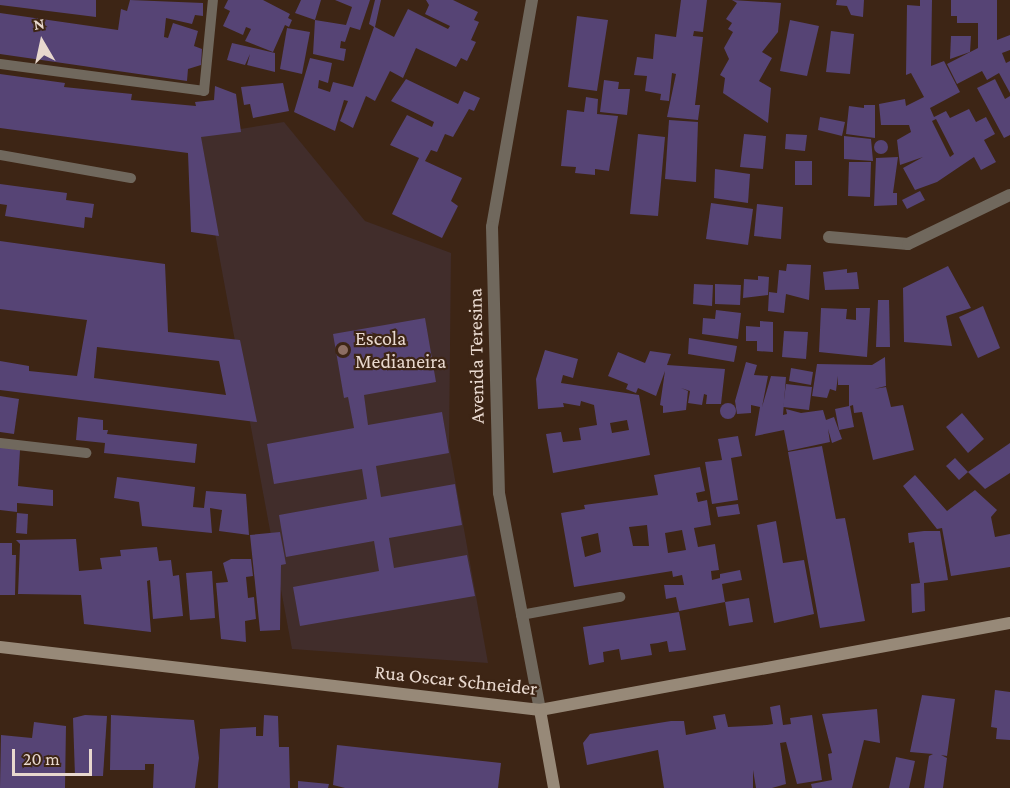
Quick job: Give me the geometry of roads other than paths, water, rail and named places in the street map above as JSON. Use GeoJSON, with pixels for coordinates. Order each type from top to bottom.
{"type":"FeatureCollection","features":[{"type":"Feature","properties":{"kind":"street","name":"Avenida Teresina"},"geometry":{"type":"LineString","coordinates":[[532,0],[492,227],[499,493],[540,711]]}},
{"type":"Feature","properties":{"kind":"street"},"geometry":{"type":"LineString","coordinates":[[829,237],[908,244],[1010,195]]}},
{"type":"Feature","properties":{"kind":"street","name":"Rua Oscar Schneider"},"geometry":{"type":"LineString","coordinates":[[0,647],[540,711],[1010,623]]}},
{"type":"Feature","properties":{"kind":"street"},"geometry":{"type":"LineString","coordinates":[[540,711],[554,788]]}},
{"type":"Feature","properties":{"kind":"lane"},"geometry":{"type":"LineString","coordinates":[[0,64],[204,91],[213,0]]}},
{"type":"Feature","properties":{"kind":"lane"},"geometry":{"type":"LineString","coordinates":[[0,155],[131,178]]}},
{"type":"Feature","properties":{"kind":"lane"},"geometry":{"type":"LineString","coordinates":[[0,442],[86,453]]}},
{"type":"Feature","properties":{"kind":"lane"},"geometry":{"type":"LineString","coordinates":[[522,615],[620,597]]}},
{"type":"Feature","properties":{"kind":"place","name":"Escola Medianeira"},"geometry":{"type":"Point","coordinates":[343,350]}}]}
